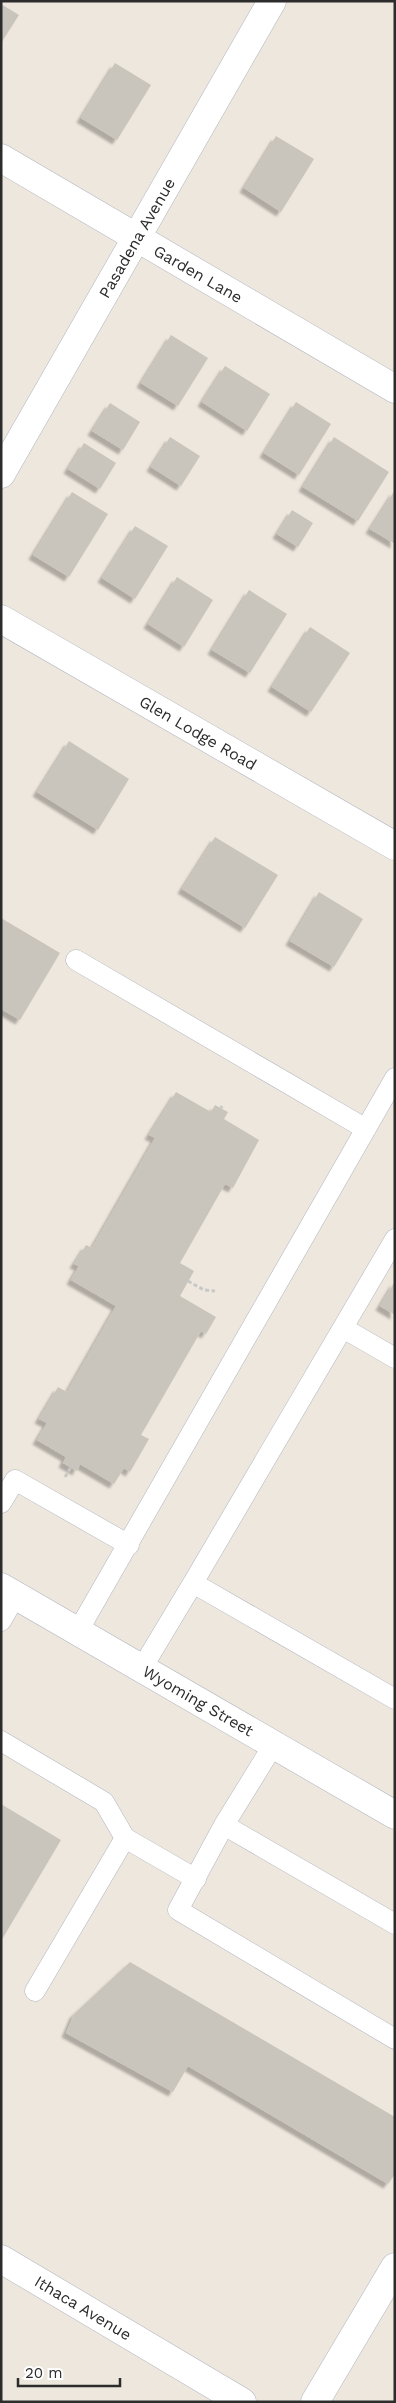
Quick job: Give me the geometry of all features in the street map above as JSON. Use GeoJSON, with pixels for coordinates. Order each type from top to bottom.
{"type":"FeatureCollection","features":[{"type":"Feature","properties":{"kind":"street","name":"Pasadena Avenue"},"geometry":{"type":"LineString","coordinates":[[1,474],[272,1]]}},
{"type":"Feature","properties":{"kind":"street","name":"Garden Lane"},"geometry":{"type":"LineString","coordinates":[[1,158],[395,389]]}},
{"type":"Feature","properties":{"kind":"street","name":"Glen Lodge Road"},"geometry":{"type":"LineString","coordinates":[[1,619],[395,846]]}},
{"type":"Feature","properties":{"kind":"street","name":"Wyoming Street"},"geometry":{"type":"LineString","coordinates":[[9,1591],[395,1815]]}},
{"type":"Feature","properties":{"kind":"street","name":"Ithaca Avenue"},"geometry":{"type":"LineString","coordinates":[[1,2259],[242,2402]]}},
{"type":"Feature","properties":{"kind":"street"},"geometry":{"type":"LineString","coordinates":[[315,2402],[395,2267]]}},
{"type":"Feature","properties":{"kind":"lane"},"geometry":{"type":"LineString","coordinates":[[76,960],[366,1128]]}},
{"type":"Feature","properties":{"kind":"lane"},"geometry":{"type":"LineString","coordinates":[[78,1631],[395,1078]]}},
{"type":"Feature","properties":{"kind":"lane"},"geometry":{"type":"LineString","coordinates":[[142,1668],[395,1239]]}},
{"type":"Feature","properties":{"kind":"lane"},"geometry":{"type":"LineString","coordinates":[[343,1328],[395,1358]]}},
{"type":"Feature","properties":{"kind":"lane"},"geometry":{"type":"LineString","coordinates":[[1,1503],[15,1480],[128,1546]]}},
{"type":"Feature","properties":{"kind":"lane"},"geometry":{"type":"LineString","coordinates":[[193,1583],[395,1699]]}},
{"type":"Feature","properties":{"kind":"lane"},"geometry":{"type":"LineString","coordinates":[[1,1621],[9,1591]]}},
{"type":"Feature","properties":{"kind":"lane"},"geometry":{"type":"LineString","coordinates":[[1,1741],[104,1802],[125,1838],[196,1879]]}},
{"type":"Feature","properties":{"kind":"lane"},"geometry":{"type":"LineString","coordinates":[[274,1744],[224,1825],[178,1910],[395,2039]]}},
{"type":"Feature","properties":{"kind":"lane"},"geometry":{"type":"LineString","coordinates":[[224,1825],[395,1924]]}},
{"type":"Feature","properties":{"kind":"lane"},"geometry":{"type":"LineString","coordinates":[[35,1991],[125,1838]]}},
{"type":"Feature","properties":{"kind":"path"},"geometry":{"type":"LineString","coordinates":[[188,1281],[204,1290],[215,1290]]}},
{"type":"Feature","properties":{"kind":"building"},"geometry":{"type":"Polygon","coordinates":[[[1,4],[19,15],[1,43],[1,4]]]}},
{"type":"Feature","properties":{"kind":"building"},"geometry":{"type":"Polygon","coordinates":[[[115,63],[151,85],[117,140],[81,118],[115,63]]]}},
{"type":"Feature","properties":{"kind":"building"},"geometry":{"type":"Polygon","coordinates":[[[276,136],[314,159],[281,212],[244,188],[276,136]]]}},
{"type":"Feature","properties":{"kind":"building"},"geometry":{"type":"Polygon","coordinates":[[[171,335],[208,358],[178,406],[141,383],[171,335]]]}},
{"type":"Feature","properties":{"kind":"building"},"geometry":{"type":"Polygon","coordinates":[[[225,366],[270,394],[247,431],[202,402],[225,366]]]}},
{"type":"Feature","properties":{"kind":"building"},"geometry":{"type":"Polygon","coordinates":[[[296,402],[331,424],[299,475],[264,453],[296,402]]]}},
{"type":"Feature","properties":{"kind":"building"},"geometry":{"type":"Polygon","coordinates":[[[110,403],[140,422],[123,450],[92,431],[110,403]]]}},
{"type":"Feature","properties":{"kind":"building"},"geometry":{"type":"Polygon","coordinates":[[[170,437],[200,456],[181,486],[151,467],[170,437]]]}},
{"type":"Feature","properties":{"kind":"building"},"geometry":{"type":"Polygon","coordinates":[[[334,437],[389,472],[358,521],[303,487],[334,437]]]}},
{"type":"Feature","properties":{"kind":"building"},"geometry":{"type":"Polygon","coordinates":[[[84,443],[116,463],[100,489],[68,469],[84,443]]]}},
{"type":"Feature","properties":{"kind":"building"},"geometry":{"type":"Polygon","coordinates":[[[395,490],[395,544],[370,529],[395,490]]]}},
{"type":"Feature","properties":{"kind":"building"},"geometry":{"type":"Polygon","coordinates":[[[72,492],[108,514],[69,577],[33,555],[72,492]]]}},
{"type":"Feature","properties":{"kind":"building"},"geometry":{"type":"Polygon","coordinates":[[[292,510],[313,523],[298,547],[277,534],[292,510]]]}},
{"type":"Feature","properties":{"kind":"building"},"geometry":{"type":"Polygon","coordinates":[[[135,526],[168,546],[135,599],[102,578],[135,526]]]}},
{"type":"Feature","properties":{"kind":"building"},"geometry":{"type":"Polygon","coordinates":[[[177,577],[213,600],[184,647],[148,624],[177,577]]]}},
{"type":"Feature","properties":{"kind":"building"},"geometry":{"type":"Polygon","coordinates":[[[249,590],[287,614],[250,673],[212,650],[249,590]]]}},
{"type":"Feature","properties":{"kind":"building"},"geometry":{"type":"Polygon","coordinates":[[[310,627],[350,653],[311,712],[272,687],[310,627]]]}},
{"type":"Feature","properties":{"kind":"building"},"geometry":{"type":"Polygon","coordinates":[[[69,741],[129,779],[98,830],[37,792],[69,741]]]}},
{"type":"Feature","properties":{"kind":"building"},"geometry":{"type":"Polygon","coordinates":[[[215,837],[278,875],[245,928],[182,889],[215,837]]]}},
{"type":"Feature","properties":{"kind":"building"},"geometry":{"type":"Polygon","coordinates":[[[319,892],[363,919],[334,967],[290,941],[319,892]]]}},
{"type":"Feature","properties":{"kind":"building"},"geometry":{"type":"Polygon","coordinates":[[[1,918],[60,953],[20,1020],[1,1009],[1,918]]]}},
{"type":"Feature","properties":{"kind":"building"},"geometry":{"type":"Polygon","coordinates":[[[176,1092],[211,1112],[215,1105],[228,1112],[224,1119],[259,1140],[233,1188],[225,1184],[180,1263],[194,1271],[180,1296],[216,1317],[206,1334],[201,1331],[141,1435],[149,1439],[130,1472],[124,1468],[114,1484],[80,1464],[77,1471],[63,1463],[66,1457],[37,1440],[47,1423],[39,1419],[58,1387],[67,1392],[116,1306],[71,1280],[79,1266],[74,1264],[86,1245],[92,1248],[155,1138],[149,1135],[176,1092]]]}},
{"type":"Feature","properties":{"kind":"building"},"geometry":{"type":"Polygon","coordinates":[[[395,1281],[395,1315],[380,1306],[395,1281]]]}},
{"type":"Feature","properties":{"kind":"building"},"geometry":{"type":"Polygon","coordinates":[[[1,1804],[61,1840],[1,1941],[1,1804]]]}},
{"type":"Feature","properties":{"kind":"building"},"geometry":{"type":"Polygon","coordinates":[[[130,1962],[395,2117],[395,2174],[388,2184],[188,2066],[173,2092],[66,2033],[74,2014],[130,1962]]]}}]}
